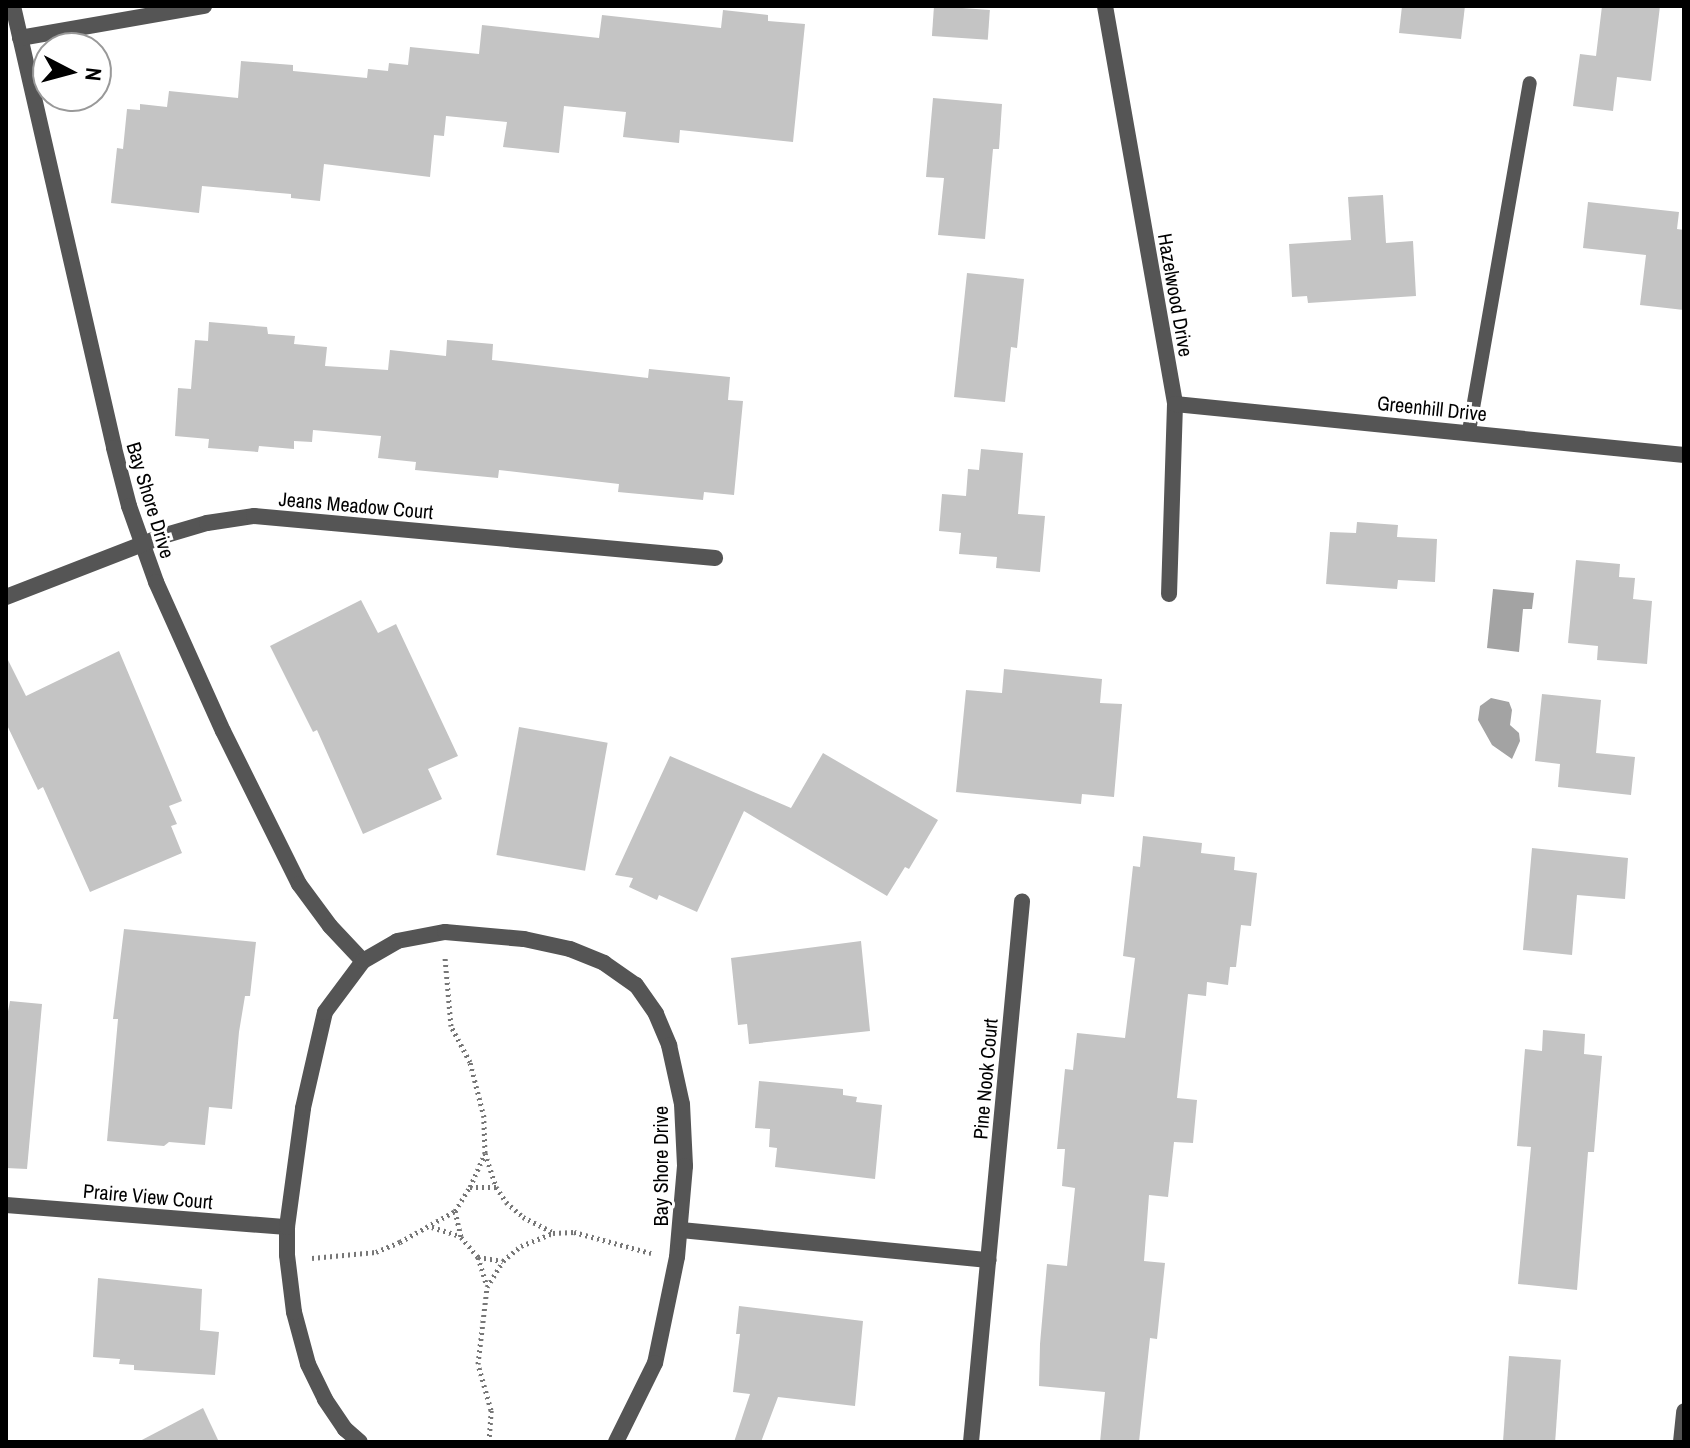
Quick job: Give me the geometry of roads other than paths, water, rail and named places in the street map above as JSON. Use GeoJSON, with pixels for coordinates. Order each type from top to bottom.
{"type":"FeatureCollection","features":[{"type":"Feature","properties":{"kind":"street","name":"Bay Shore Drive"},"geometry":{"type":"LineString","coordinates":[[13,6],[114,448],[156,582],[223,731],[299,884],[330,926],[363,961]]}},
{"type":"Feature","properties":{"kind":"street"},"geometry":{"type":"LineString","coordinates":[[20,38],[204,6]]}},
{"type":"Feature","properties":{"kind":"street","name":"Hazelwood Drive"},"geometry":{"type":"LineString","coordinates":[[1105,6],[1175,404],[1169,594]]}},
{"type":"Feature","properties":{"kind":"street","name":"Greenhill Drive"},"geometry":{"type":"LineString","coordinates":[[1175,404],[1469,431],[1684,455]]}},
{"type":"Feature","properties":{"kind":"street","name":"Jeans Meadow Court"},"geometry":{"type":"LineString","coordinates":[[6,597],[143,543],[207,523],[254,516],[715,558]]}},
{"type":"Feature","properties":{"kind":"street","name":"Pine Nook Court"},"geometry":{"type":"LineString","coordinates":[[971,1442],[1022,901]]}},
{"type":"Feature","properties":{"kind":"street","name":"Bay Shore Drive"},"geometry":{"type":"LineString","coordinates":[[360,1442],[345,1429],[331,1409],[308,1364],[294,1312],[287,1227],[303,1108],[325,1012],[363,961],[397,941],[445,932],[570,949],[604,963],[636,985],[656,1014],[669,1045],[682,1104],[685,1166],[673,1290],[655,1363],[616,1442]]}},
{"type":"Feature","properties":{"kind":"street","name":"Praire View Court"},"geometry":{"type":"LineString","coordinates":[[6,1205],[287,1227]]}},
{"type":"Feature","properties":{"kind":"street"},"geometry":{"type":"LineString","coordinates":[[681,1230],[989,1260]]}},
{"type":"Feature","properties":{"kind":"street"},"geometry":{"type":"LineString","coordinates":[[1681,1442],[1684,1411]]}},
{"type":"Feature","properties":{"kind":"lane"},"geometry":{"type":"LineString","coordinates":[[1469,431],[1473,392],[1506,229],[1530,83]]}}]}
